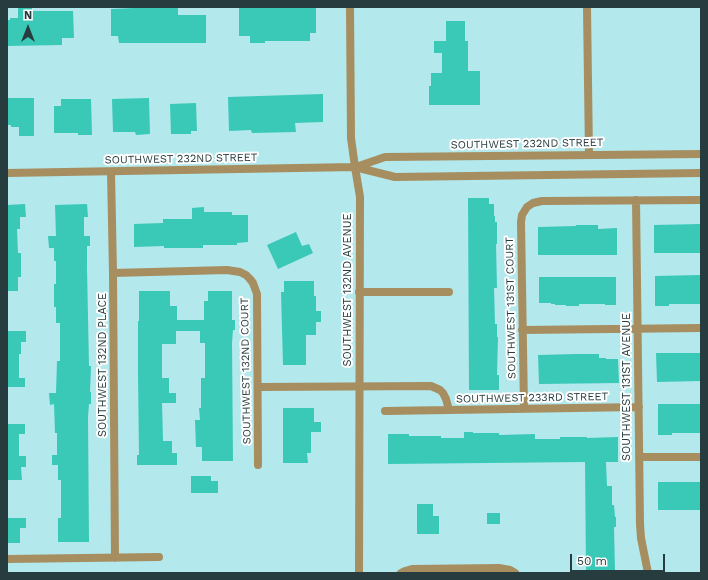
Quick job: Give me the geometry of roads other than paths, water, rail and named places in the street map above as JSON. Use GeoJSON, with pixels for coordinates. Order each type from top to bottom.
{"type":"FeatureCollection","features":[{"type":"Feature","properties":{"kind":"street","name":"SOUTHWEST 132ND AVENUE"},"geometry":{"type":"LineString","coordinates":[[350,7],[351,138],[360,197],[359,573]]}},
{"type":"Feature","properties":{"kind":"street"},"geometry":{"type":"LineString","coordinates":[[587,7],[589,155]]}},
{"type":"Feature","properties":{"kind":"street","name":"SOUTHWEST 232ND STREET"},"geometry":{"type":"LineString","coordinates":[[355,167],[385,157],[701,154]]}},
{"type":"Feature","properties":{"kind":"street","name":"SOUTHWEST 232ND STREET"},"geometry":{"type":"LineString","coordinates":[[7,173],[355,167],[395,177],[701,173]]}},
{"type":"Feature","properties":{"kind":"street","name":"SOUTHWEST 132ND PLACE"},"geometry":{"type":"LineString","coordinates":[[111,172],[115,558]]}},
{"type":"Feature","properties":{"kind":"street"},"geometry":{"type":"LineString","coordinates":[[636,200],[701,200]]}},
{"type":"Feature","properties":{"kind":"street","name":"SOUTHWEST 131ST COURT"},"geometry":{"type":"LineString","coordinates":[[524,409],[522,215],[527,207],[533,203],[542,201],[636,200]]}},
{"type":"Feature","properties":{"kind":"street","name":"SOUTHWEST 131ST AVENUE"},"geometry":{"type":"LineString","coordinates":[[636,200],[640,531],[648,573]]}},
{"type":"Feature","properties":{"kind":"street","name":"SOUTHWEST 132ND COURT"},"geometry":{"type":"LineString","coordinates":[[113,273],[227,270],[240,272],[250,279],[257,294],[258,465]]}},
{"type":"Feature","properties":{"kind":"street"},"geometry":{"type":"LineString","coordinates":[[359,292],[449,292]]}},
{"type":"Feature","properties":{"kind":"street"},"geometry":{"type":"LineString","coordinates":[[522,330],[701,328]]}},
{"type":"Feature","properties":{"kind":"street","name":"SOUTHWEST 233RD STREET"},"geometry":{"type":"LineString","coordinates":[[258,387],[431,386],[443,393],[449,410]]}},
{"type":"Feature","properties":{"kind":"street","name":"SOUTHWEST 233RD STREET"},"geometry":{"type":"LineString","coordinates":[[385,411],[639,407]]}},
{"type":"Feature","properties":{"kind":"street"},"geometry":{"type":"LineString","coordinates":[[639,457],[701,457]]}},
{"type":"Feature","properties":{"kind":"street"},"geometry":{"type":"LineString","coordinates":[[7,559],[159,557]]}},
{"type":"Feature","properties":{"kind":"street"},"geometry":{"type":"LineString","coordinates":[[401,573],[412,569],[456,568],[499,568],[510,570],[515,573]]}}]}
